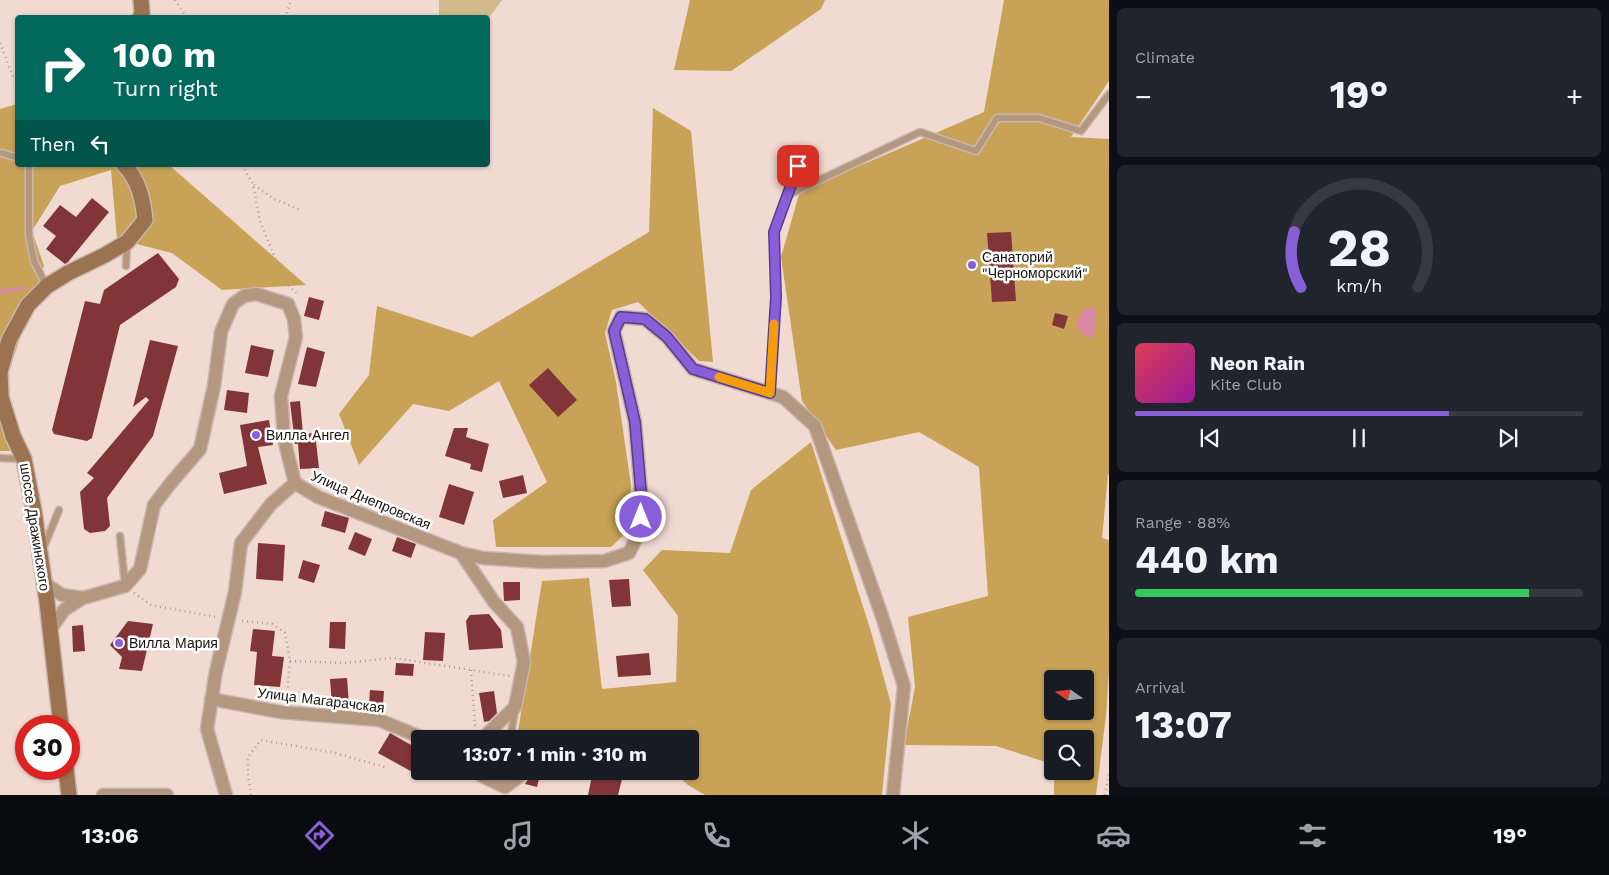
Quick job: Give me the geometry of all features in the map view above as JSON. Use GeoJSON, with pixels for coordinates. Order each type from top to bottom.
{"type":"FeatureCollection","features":[{"type":"Feature","properties":{"kind":"main road","name":"шоссе Дражинского"},"geometry":{"type":"LineString","coordinates":[[61,715],[44,583],[24,459],[1,397],[0,372],[9,340],[28,305],[47,286],[127,242],[145,220],[143,200],[132,173],[126,167]]}},
{"type":"Feature","properties":{"kind":"main road"},"geometry":{"type":"LineString","coordinates":[[67,780],[69,795]]}},
{"type":"Feature","properties":{"kind":"street"},"geometry":{"type":"LineString","coordinates":[[50,630],[64,610],[83,598],[125,586],[140,569],[154,505],[200,448],[214,386],[221,332],[233,304],[244,296],[256,294],[288,304]]}},
{"type":"Feature","properties":{"kind":"street","name":"Улица Днепровская"},"geometry":{"type":"LineString","coordinates":[[288,304],[294,319],[296,337],[281,396],[284,439],[295,484],[318,497],[461,553],[483,558],[543,562],[604,561],[629,553],[640,530],[642,504],[635,422],[614,331],[621,317],[645,319],[667,337],[693,369],[770,393]]}},
{"type":"Feature","properties":{"kind":"street"},"geometry":{"type":"LineString","coordinates":[[770,393],[783,397],[815,426],[888,634],[904,686],[892,795]]}},
{"type":"Feature","properties":{"kind":"street"},"geometry":{"type":"LineString","coordinates":[[226,795],[207,729],[211,699],[235,592],[241,543],[271,504],[295,484]]}},
{"type":"Feature","properties":{"kind":"street"},"geometry":{"type":"LineString","coordinates":[[461,553],[494,602],[517,627],[524,662],[515,707],[494,730]]}},
{"type":"Feature","properties":{"kind":"street"},"geometry":{"type":"LineString","coordinates":[[44,583],[62,594],[83,598]]}},
{"type":"Feature","properties":{"kind":"street","name":"Улица Магарачская"},"geometry":{"type":"LineString","coordinates":[[211,699],[280,712],[379,720],[411,733]]}},
{"type":"Feature","properties":{"kind":"street"},"geometry":{"type":"LineString","coordinates":[[490,780],[507,791],[517,780]]}},
{"type":"Feature","properties":{"kind":"street"},"geometry":{"type":"LineString","coordinates":[[103,795],[167,795]]}},
{"type":"Feature","properties":{"kind":"lane"},"geometry":{"type":"LineString","coordinates":[[788,195],[920,132],[976,151],[997,118],[1039,118],[1082,131],[1109,94]]}},
{"type":"Feature","properties":{"kind":"lane"},"geometry":{"type":"LineString","coordinates":[[2,153],[15,157]]}},
{"type":"Feature","properties":{"kind":"lane"},"geometry":{"type":"LineString","coordinates":[[770,393],[776,297],[774,232],[798,166]]}},
{"type":"Feature","properties":{"kind":"lane"},"geometry":{"type":"LineString","coordinates":[[29,167],[29,235],[34,261],[47,286]]}},
{"type":"Feature","properties":{"kind":"lane"},"geometry":{"type":"LineString","coordinates":[[126,266],[127,242]]}},
{"type":"Feature","properties":{"kind":"lane"},"geometry":{"type":"LineString","coordinates":[[0,458],[24,459]]}},
{"type":"Feature","properties":{"kind":"lane"},"geometry":{"type":"LineString","coordinates":[[40,556],[59,510]]}},
{"type":"Feature","properties":{"kind":"lane"},"geometry":{"type":"LineString","coordinates":[[120,536],[125,586]]}},
{"type":"Feature","properties":{"kind":"lane"},"geometry":{"type":"LineString","coordinates":[[511,730],[515,707]]}},
{"type":"Feature","properties":{"kind":"path"},"geometry":{"type":"LineString","coordinates":[[175,0],[185,15]]}},
{"type":"Feature","properties":{"kind":"path"},"geometry":{"type":"LineString","coordinates":[[286,15],[291,0]]}},
{"type":"Feature","properties":{"kind":"path"},"geometry":{"type":"LineString","coordinates":[[0,43],[15,80]]}},
{"type":"Feature","properties":{"kind":"path"},"geometry":{"type":"LineString","coordinates":[[243,167],[253,184],[260,221],[275,258],[289,286],[299,296],[288,304]]}},
{"type":"Feature","properties":{"kind":"path"},"geometry":{"type":"LineString","coordinates":[[253,184],[274,199],[301,210]]}},
{"type":"Feature","properties":{"kind":"path"},"geometry":{"type":"LineString","coordinates":[[125,586],[151,605],[229,619],[272,624],[279,628],[285,633],[290,661],[287,694]]}},
{"type":"Feature","properties":{"kind":"path"},"geometry":{"type":"LineString","coordinates":[[290,661],[344,663],[394,658],[521,678]]}},
{"type":"Feature","properties":{"kind":"path"},"geometry":{"type":"LineString","coordinates":[[471,670],[476,725],[481,730]]}},
{"type":"Feature","properties":{"kind":"path"},"geometry":{"type":"LineString","coordinates":[[251,795],[248,757],[261,740],[335,754],[388,768]]}},
{"type":"Feature","properties":{"kind":"path"},"geometry":{"type":"LineString","coordinates":[[1106,795],[1109,773]]}},
{"type":"Feature","properties":{"kind":"shaded area"},"geometry":{"type":"Polygon","coordinates":[[[439,0],[502,0],[490,16],[439,15],[439,0]]]}},
{"type":"Feature","properties":{"kind":"shaded area"},"geometry":{"type":"Polygon","coordinates":[[[690,0],[825,0],[821,9],[731,71],[674,70],[690,0]]]}},
{"type":"Feature","properties":{"kind":"shaded area"},"geometry":{"type":"Polygon","coordinates":[[[1004,0],[1109,0],[1109,81],[1071,137],[1109,139],[1109,474],[1102,538],[1109,540],[1109,671],[1106,716],[1096,795],[1054,795],[1054,780],[1094,780],[1094,730],[1044,730],[1044,761],[996,746],[904,745],[915,687],[908,617],[988,596],[979,467],[919,432],[836,450],[802,401],[781,257],[802,184],[864,164],[984,112],[1004,0]]]}},
{"type":"Feature","properties":{"kind":"shaded area"},"geometry":{"type":"Polygon","coordinates":[[[15,105],[15,167],[171,167],[306,285],[222,290],[172,253],[117,239],[111,170],[60,186],[32,231],[44,266],[9,371],[11,451],[0,451],[0,109],[15,105]]]}},
{"type":"Feature","properties":{"kind":"shaded area"},"geometry":{"type":"Polygon","coordinates":[[[653,108],[691,131],[713,362],[699,361],[638,302],[612,310],[605,333],[616,382],[631,485],[629,530],[611,547],[496,547],[493,520],[547,482],[499,381],[449,411],[413,404],[359,465],[339,414],[369,375],[377,306],[472,337],[649,232],[653,108]]]}},
{"type":"Feature","properties":{"kind":"shaded area"},"geometry":{"type":"Polygon","coordinates":[[[1084,308],[1095,308],[1096,326],[1092,338],[1078,330],[1077,322],[1084,308]]]}},
{"type":"Feature","properties":{"kind":"shaded area"},"geometry":{"type":"Polygon","coordinates":[[[811,442],[872,635],[891,704],[882,795],[705,795],[682,780],[699,780],[699,730],[518,730],[542,581],[589,578],[602,689],[676,682],[678,616],[643,570],[662,550],[730,553],[751,490],[811,442]]]}},
{"type":"Feature","properties":{"kind":"building"},"geometry":{"type":"Polygon","coordinates":[[[92,198],[109,212],[65,264],[46,249],[56,236],[43,226],[60,205],[76,217],[92,198]]]}},
{"type":"Feature","properties":{"kind":"building"},"geometry":{"type":"Polygon","coordinates":[[[1011,232],[1016,301],[992,302],[987,233],[1011,232]]]}},
{"type":"Feature","properties":{"kind":"building"},"geometry":{"type":"Polygon","coordinates":[[[158,253],[179,279],[176,287],[120,325],[92,438],[87,441],[54,434],[52,430],[85,301],[100,304],[104,290],[158,253]]]}},
{"type":"Feature","properties":{"kind":"building"},"geometry":{"type":"Polygon","coordinates":[[[309,297],[324,301],[319,320],[304,316],[309,297]]]}},
{"type":"Feature","properties":{"kind":"building"},"geometry":{"type":"Polygon","coordinates":[[[1055,313],[1068,316],[1064,329],[1052,325],[1055,313]]]}},
{"type":"Feature","properties":{"kind":"building"},"geometry":{"type":"Polygon","coordinates":[[[150,340],[178,346],[153,436],[107,498],[110,526],[105,531],[90,533],[84,529],[80,492],[94,478],[87,473],[149,400],[146,397],[133,407],[150,340]]]}},
{"type":"Feature","properties":{"kind":"building"},"geometry":{"type":"Polygon","coordinates":[[[251,345],[274,350],[268,377],[245,373],[251,345]]]}},
{"type":"Feature","properties":{"kind":"building"},"geometry":{"type":"Polygon","coordinates":[[[307,347],[325,352],[316,387],[298,384],[307,347]]]}},
{"type":"Feature","properties":{"kind":"building"},"geometry":{"type":"Polygon","coordinates":[[[548,368],[577,400],[558,417],[529,385],[548,368]]]}},
{"type":"Feature","properties":{"kind":"building"},"geometry":{"type":"Polygon","coordinates":[[[227,390],[249,393],[247,413],[224,410],[227,390]]]}},
{"type":"Feature","properties":{"kind":"building"},"geometry":{"type":"Polygon","coordinates":[[[300,401],[303,434],[315,433],[319,468],[300,469],[298,444],[295,444],[290,402],[300,401]]]}},
{"type":"Feature","properties":{"kind":"building"},"geometry":{"type":"Polygon","coordinates":[[[269,420],[273,445],[258,447],[267,484],[224,494],[219,473],[247,466],[240,425],[269,420]]]}},
{"type":"Feature","properties":{"kind":"building"},"geometry":{"type":"Polygon","coordinates":[[[454,428],[468,428],[466,437],[489,444],[482,472],[470,469],[471,464],[445,456],[454,428]]]}},
{"type":"Feature","properties":{"kind":"building"},"geometry":{"type":"Polygon","coordinates":[[[523,475],[527,493],[503,498],[499,481],[523,475]]]}},
{"type":"Feature","properties":{"kind":"building"},"geometry":{"type":"Polygon","coordinates":[[[449,484],[474,492],[464,525],[439,517],[449,484]]]}},
{"type":"Feature","properties":{"kind":"building"},"geometry":{"type":"Polygon","coordinates":[[[325,511],[349,518],[345,533],[321,526],[325,511]]]}},
{"type":"Feature","properties":{"kind":"building"},"geometry":{"type":"Polygon","coordinates":[[[355,532],[372,539],[365,556],[348,549],[355,532]]]}},
{"type":"Feature","properties":{"kind":"building"},"geometry":{"type":"Polygon","coordinates":[[[397,537],[416,544],[411,558],[392,551],[397,537]]]}},
{"type":"Feature","properties":{"kind":"building"},"geometry":{"type":"Polygon","coordinates":[[[258,543],[285,545],[283,581],[256,579],[258,543]]]}},
{"type":"Feature","properties":{"kind":"building"},"geometry":{"type":"Polygon","coordinates":[[[303,560],[320,565],[314,583],[298,578],[303,560]]]}},
{"type":"Feature","properties":{"kind":"building"},"geometry":{"type":"Polygon","coordinates":[[[629,579],[631,606],[612,607],[609,580],[629,579]]]}},
{"type":"Feature","properties":{"kind":"building"},"geometry":{"type":"Polygon","coordinates":[[[503,582],[520,582],[520,600],[504,601],[503,582]]]}},
{"type":"Feature","properties":{"kind":"building"},"geometry":{"type":"Polygon","coordinates":[[[489,614],[501,630],[503,648],[469,650],[466,621],[470,615],[489,614]]]}},
{"type":"Feature","properties":{"kind":"building"},"geometry":{"type":"Polygon","coordinates":[[[128,621],[153,624],[142,671],[119,669],[122,657],[110,645],[128,621]]]}},
{"type":"Feature","properties":{"kind":"building"},"geometry":{"type":"Polygon","coordinates":[[[330,622],[346,622],[345,649],[329,648],[330,622]]]}},
{"type":"Feature","properties":{"kind":"building"},"geometry":{"type":"Polygon","coordinates":[[[83,625],[85,651],[73,652],[72,626],[83,625]]]}},
{"type":"Feature","properties":{"kind":"building"},"geometry":{"type":"Polygon","coordinates":[[[253,629],[275,631],[272,656],[284,657],[280,687],[254,685],[257,652],[250,651],[253,629]]]}},
{"type":"Feature","properties":{"kind":"building"},"geometry":{"type":"Polygon","coordinates":[[[425,632],[445,633],[443,661],[423,660],[425,632]]]}},
{"type":"Feature","properties":{"kind":"building"},"geometry":{"type":"Polygon","coordinates":[[[649,653],[651,675],[618,677],[616,656],[649,653]]]}},
{"type":"Feature","properties":{"kind":"building"},"geometry":{"type":"Polygon","coordinates":[[[396,663],[414,664],[413,676],[395,675],[396,663]]]}},
{"type":"Feature","properties":{"kind":"building"},"geometry":{"type":"Polygon","coordinates":[[[347,678],[349,705],[332,706],[330,679],[347,678]]]}},
{"type":"Feature","properties":{"kind":"building"},"geometry":{"type":"Polygon","coordinates":[[[370,690],[384,691],[383,705],[369,704],[370,690]]]}},
{"type":"Feature","properties":{"kind":"building"},"geometry":{"type":"Polygon","coordinates":[[[494,691],[497,713],[489,721],[484,722],[479,693],[494,691]]]}},
{"type":"Feature","properties":{"kind":"building"},"geometry":{"type":"Polygon","coordinates":[[[390,733],[411,745],[411,771],[378,753],[390,733]]]}},
{"type":"Feature","properties":{"kind":"building"},"geometry":{"type":"Polygon","coordinates":[[[528,780],[539,780],[537,787],[525,784],[528,780]]]}},
{"type":"Feature","properties":{"kind":"building"},"geometry":{"type":"Polygon","coordinates":[[[591,780],[622,780],[618,795],[588,795],[591,780]]]}},
{"type":"Feature","properties":{"kind":"waterway"},"geometry":{"type":"LineString","coordinates":[[0,292],[23,288]]}},
{"type":"Feature","properties":{"kind":"slow traffic"},"geometry":{"type":"LineString","coordinates":[[719,377],[770,393],[774,324]]}},
{"type":"Feature","properties":{"kind":"place","name":"Санаторий \"Черноморский\""},"geometry":{"type":"Point","coordinates":[972,265]}},
{"type":"Feature","properties":{"kind":"place","name":"Вилла Ангел"},"geometry":{"type":"Point","coordinates":[256,435]}},
{"type":"Feature","properties":{"kind":"place","name":"Вилла Мария"},"geometry":{"type":"Point","coordinates":[119,643]}},
{"type":"Feature","properties":{"kind":"route"},"geometry":{"type":"LineString","coordinates":[[641,517],[642,504],[635,422],[614,331],[621,317],[645,319],[667,337],[693,369],[770,393],[776,297],[774,232],[798,166]]}}]}
